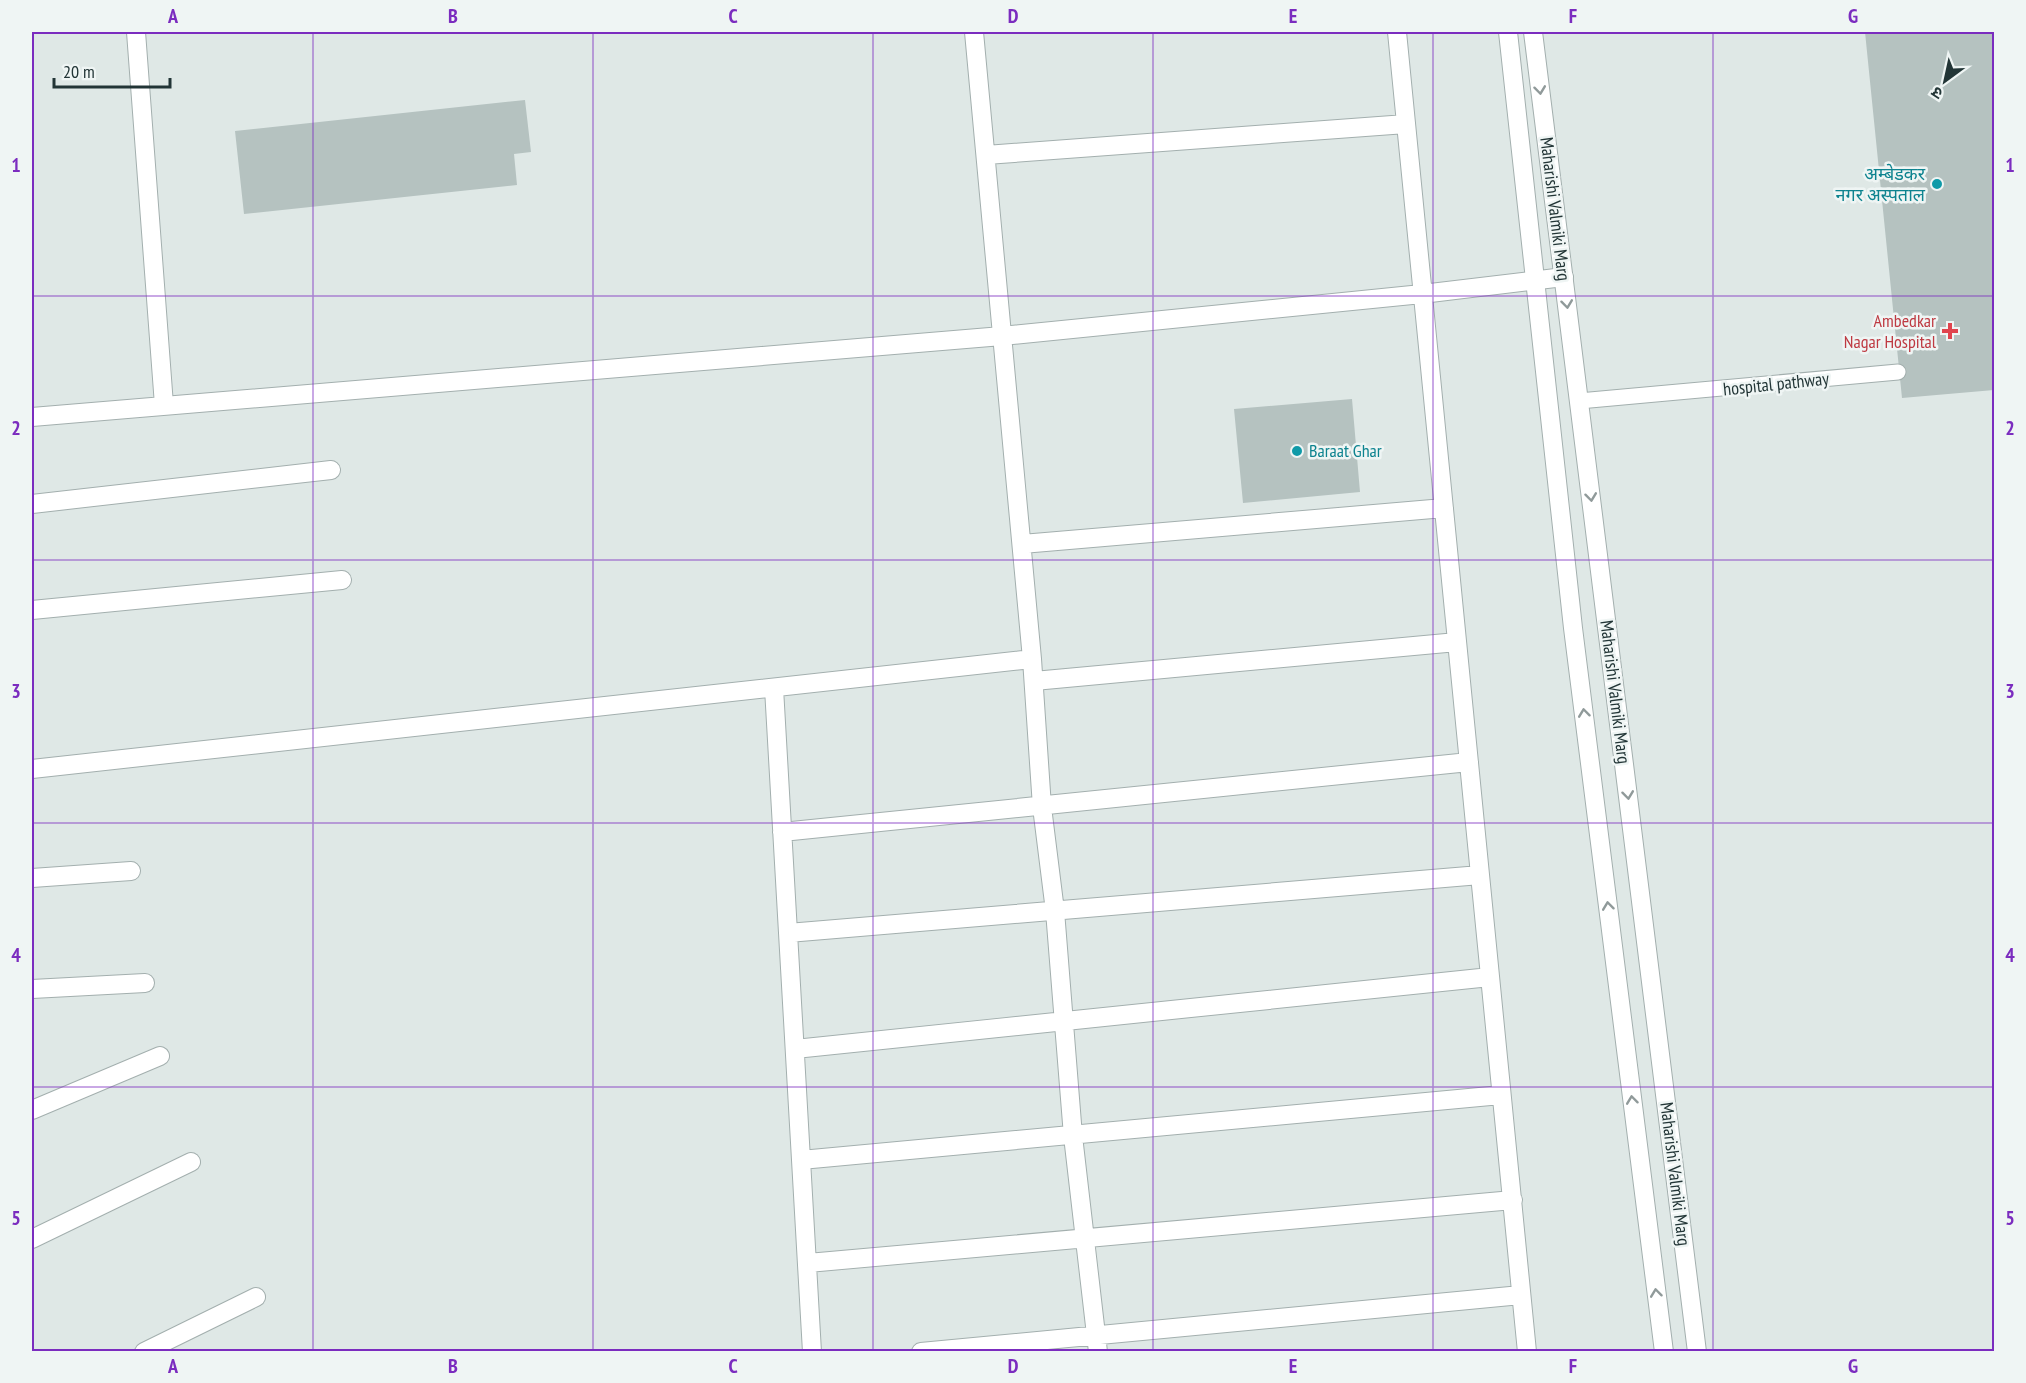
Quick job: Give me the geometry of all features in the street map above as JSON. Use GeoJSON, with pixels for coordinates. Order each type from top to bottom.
{"type":"FeatureCollection","features":[{"type":"Feature","properties":{"kind":"street"},"geometry":{"type":"LineString","coordinates":[[135,32],[164,405]]}},
{"type":"Feature","properties":{"kind":"street"},"geometry":{"type":"LineString","coordinates":[[974,32],[1022,544],[1042,807],[1055,911],[1073,1136],[1097,1343]]}},
{"type":"Feature","properties":{"kind":"street"},"geometry":{"type":"LineString","coordinates":[[1397,32],[1527,1352]]}},
{"type":"Feature","properties":{"kind":"street","name":"Maharishi Valmiki Marg"},"geometry":{"type":"LineString","coordinates":[[1508,32],[1573,628],[1664,1352]]}},
{"type":"Feature","properties":{"kind":"street","name":"Maharishi Valmiki Marg"},"geometry":{"type":"LineString","coordinates":[[1533,32],[1697,1352]]}},
{"type":"Feature","properties":{"kind":"street"},"geometry":{"type":"LineString","coordinates":[[986,155],[1406,124]]}},
{"type":"Feature","properties":{"kind":"street"},"geometry":{"type":"LineString","coordinates":[[32,417],[1002,336],[1422,294],[1564,277]]}},
{"type":"Feature","properties":{"kind":"street"},"geometry":{"type":"LineString","coordinates":[[32,504],[332,470]]}},
{"type":"Feature","properties":{"kind":"street"},"geometry":{"type":"LineString","coordinates":[[1022,544],[1444,508]]}},
{"type":"Feature","properties":{"kind":"street"},"geometry":{"type":"LineString","coordinates":[[32,610],[342,580]]}},
{"type":"Feature","properties":{"kind":"street"},"geometry":{"type":"LineString","coordinates":[[1034,681],[1457,642]]}},
{"type":"Feature","properties":{"kind":"street"},"geometry":{"type":"LineString","coordinates":[[32,769],[1032,659]]}},
{"type":"Feature","properties":{"kind":"street"},"geometry":{"type":"LineString","coordinates":[[774,688],[812,1352]]}},
{"type":"Feature","properties":{"kind":"street"},"geometry":{"type":"LineString","coordinates":[[782,832],[1469,762]]}},
{"type":"Feature","properties":{"kind":"street"},"geometry":{"type":"LineString","coordinates":[[32,878],[131,871]]}},
{"type":"Feature","properties":{"kind":"street"},"geometry":{"type":"LineString","coordinates":[[788,933],[1480,875]]}},
{"type":"Feature","properties":{"kind":"street"},"geometry":{"type":"LineString","coordinates":[[795,1049],[1490,977]]}},
{"type":"Feature","properties":{"kind":"street"},"geometry":{"type":"LineString","coordinates":[[32,989],[145,983]]}},
{"type":"Feature","properties":{"kind":"street"},"geometry":{"type":"LineString","coordinates":[[32,1110],[160,1056]]}},
{"type":"Feature","properties":{"kind":"street"},"geometry":{"type":"LineString","coordinates":[[801,1160],[1501,1095]]}},
{"type":"Feature","properties":{"kind":"street"},"geometry":{"type":"LineString","coordinates":[[32,1239],[191,1162]]}},
{"type":"Feature","properties":{"kind":"street"},"geometry":{"type":"LineString","coordinates":[[808,1263],[1513,1200]]}},
{"type":"Feature","properties":{"kind":"street"},"geometry":{"type":"LineString","coordinates":[[921,1352],[1097,1343],[1521,1295]]}},
{"type":"Feature","properties":{"kind":"street"},"geometry":{"type":"LineString","coordinates":[[144,1352],[256,1297]]}},
{"type":"Feature","properties":{"kind":"lane","name":"hospital pathway"},"geometry":{"type":"LineString","coordinates":[[1579,402],[1898,372]]}},
{"type":"Feature","properties":{"kind":"building","name":"अम्बेडकर नगर अस्पताल"},"geometry":{"type":"Polygon","coordinates":[[[1865,32],[1994,32],[1994,390],[1902,398],[1865,32]]]}},
{"type":"Feature","properties":{"kind":"building"},"geometry":{"type":"Polygon","coordinates":[[[525,100],[531,152],[514,154],[517,185],[244,214],[235,131],[525,100]]]}},
{"type":"Feature","properties":{"kind":"building","name":"Baraat Ghar"},"geometry":{"type":"Polygon","coordinates":[[[1352,399],[1360,492],[1243,503],[1234,409],[1352,399]]]}},
{"type":"Feature","properties":{"kind":"place","name":"अम्बेडकर नगर अस्पताल"},"geometry":{"type":"Point","coordinates":[1937,184]}},
{"type":"Feature","properties":{"kind":"place","name":"Ambedkar Nagar Hospital"},"geometry":{"type":"Point","coordinates":[1950,331]}},
{"type":"Feature","properties":{"kind":"place","name":"Baraat Ghar"},"geometry":{"type":"Point","coordinates":[1297,451]}}]}
